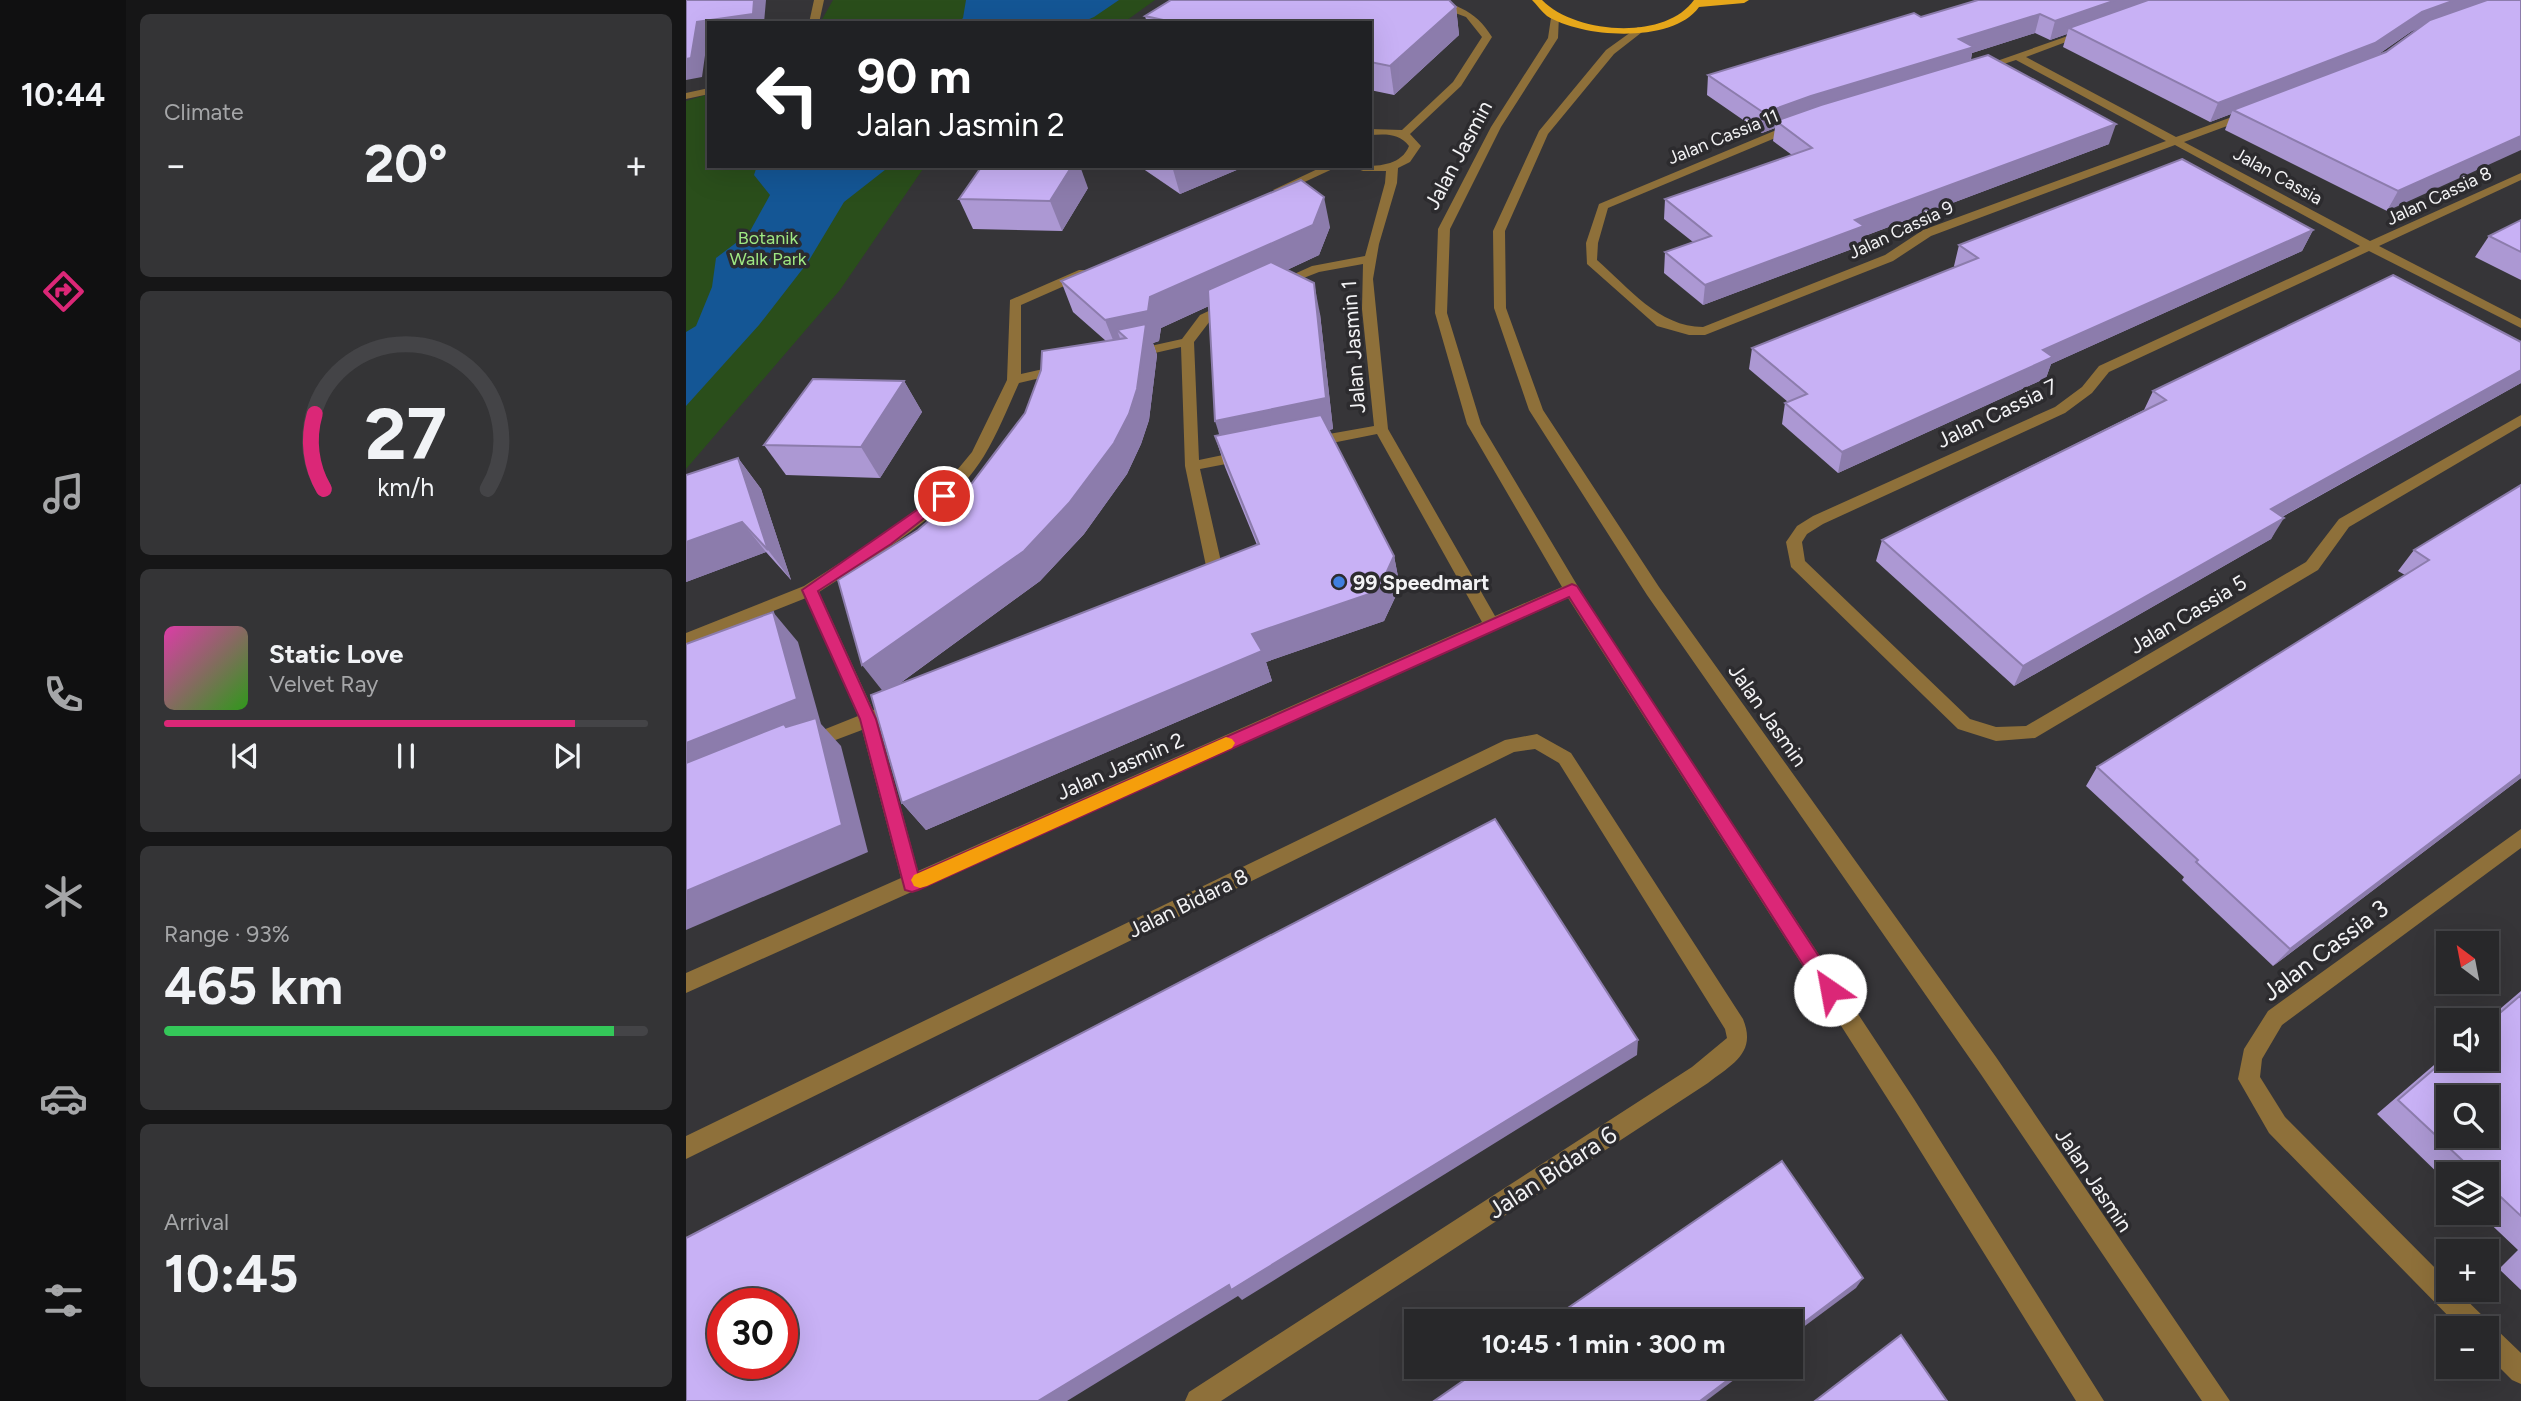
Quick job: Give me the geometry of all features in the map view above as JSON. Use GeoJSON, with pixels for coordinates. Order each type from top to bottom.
{"type":"FeatureCollection","features":[{"type":"Feature","properties":{"kind":"main road"},"geometry":{"type":"LineString","coordinates":[[1537,0],[1546,12],[1556,18],[1600,29],[1640,29],[1677,20],[1698,2],[1744,0]]}},
{"type":"Feature","properties":{"kind":"street"},"geometry":{"type":"LineString","coordinates":[[814,21],[819,0]]}},
{"type":"Feature","properties":{"kind":"street"},"geometry":{"type":"LineString","coordinates":[[1403,135],[1457,84],[1487,37],[1482,26],[1465,12],[1425,0]]}},
{"type":"Feature","properties":{"kind":"street","name":"Jalan Jasmin"},"geometry":{"type":"LineString","coordinates":[[1556,18],[1553,38],[1496,127],[1444,229],[1441,313],[1474,424],[1572,589],[1906,1107],[2091,1401]]}},
{"type":"Feature","properties":{"kind":"street","name":"Jalan Jasmin"},"geometry":{"type":"LineString","coordinates":[[1640,29],[1610,52],[1543,133],[1499,231],[1500,308],[1536,410],[1653,591],[1988,1065],[2217,1401]]}},
{"type":"Feature","properties":{"kind":"street"},"geometry":{"type":"LineString","coordinates":[[1967,72],[2094,30]]}},
{"type":"Feature","properties":{"kind":"street","name":"Jalan Cassia"},"geometry":{"type":"LineString","coordinates":[[2019,57],[2371,247],[2521,324]]}},
{"type":"Feature","properties":{"kind":"street"},"geometry":{"type":"LineString","coordinates":[[686,96],[707,91]]}},
{"type":"Feature","properties":{"kind":"street","name":"Jalan Cassia 9"},"geometry":{"type":"LineString","coordinates":[[1611,279],[1662,323],[1689,331],[1705,331],[1889,258],[1927,233],[2255,112]]}},
{"type":"Feature","properties":{"kind":"street","name":"Jalan Cassia 11"},"geometry":{"type":"LineString","coordinates":[[1611,279],[1591,261],[1592,243],[1603,206],[1812,120]]}},
{"type":"Feature","properties":{"kind":"street"},"geometry":{"type":"LineString","coordinates":[[1367,168],[1392,166],[1408,159],[1414,153],[1415,146],[1412,140],[1403,135],[1386,131],[1372,132]]}},
{"type":"Feature","properties":{"kind":"street","name":"Jalan Jasmin 1"},"geometry":{"type":"LineString","coordinates":[[1392,166],[1391,183],[1369,259],[1368,309],[1381,429],[1492,625]]}},
{"type":"Feature","properties":{"kind":"street"},"geometry":{"type":"LineString","coordinates":[[1271,193],[1330,168]]}},
{"type":"Feature","properties":{"kind":"street","name":"Jalan Cassia 8"},"geometry":{"type":"LineString","coordinates":[[2371,247],[2521,176]]}},
{"type":"Feature","properties":{"kind":"street","name":"Jalan Cassia 7"},"geometry":{"type":"LineString","coordinates":[[1873,639],[1797,563],[1794,542],[1802,530],[1818,520],[2060,410],[2087,390],[2104,369],[2371,247]]}},
{"type":"Feature","properties":{"kind":"street"},"geometry":{"type":"LineString","coordinates":[[1193,592],[1202,588],[1214,566],[1192,466],[1187,342],[1205,318],[1254,295],[1316,269],[1369,259]]}},
{"type":"Feature","properties":{"kind":"street"},"geometry":{"type":"LineString","coordinates":[[686,640],[810,590],[886,541],[944,496],[978,454],[1014,380],[1015,303],[1092,269]]}},
{"type":"Feature","properties":{"kind":"street"},"geometry":{"type":"LineString","coordinates":[[1120,357],[1187,342]]}},
{"type":"Feature","properties":{"kind":"street"},"geometry":{"type":"LineString","coordinates":[[1014,380],[1080,365]]}},
{"type":"Feature","properties":{"kind":"street","name":"Jalan Cassia 5"},"geometry":{"type":"LineString","coordinates":[[1873,639],[1964,724],[1984,734],[2004,736],[2029,733],[2312,566],[2344,523],[2521,420]]}},
{"type":"Feature","properties":{"kind":"street"},"geometry":{"type":"LineString","coordinates":[[1300,445],[1381,429]]}},
{"type":"Feature","properties":{"kind":"street"},"geometry":{"type":"LineString","coordinates":[[1192,466],[1259,453]]}},
{"type":"Feature","properties":{"kind":"street","name":"Jalan Jasmin 2"},"geometry":{"type":"LineString","coordinates":[[686,983],[1572,589]]}},
{"type":"Feature","properties":{"kind":"street"},"geometry":{"type":"LineString","coordinates":[[810,590],[868,719],[912,884]]}},
{"type":"Feature","properties":{"kind":"street"},"geometry":{"type":"LineString","coordinates":[[795,749],[907,704]]}},
{"type":"Feature","properties":{"kind":"street","name":"Jalan Bidara 8"},"geometry":{"type":"LineString","coordinates":[[686,1148],[1511,745],[1537,741],[1565,758],[1640,876]]}},
{"type":"Feature","properties":{"kind":"street","name":"Jalan Cassia 3"},"geometry":{"type":"LineString","coordinates":[[2465,1316],[2277,1125],[2249,1079],[2252,1055],[2275,1018],[2521,836]]}},
{"type":"Feature","properties":{"kind":"street","name":"Jalan Bidara 6"},"geometry":{"type":"LineString","coordinates":[[1198,1401],[1700,1075],[1727,1054],[1738,1041],[1735,1026],[1640,876]]}},
{"type":"Feature","properties":{"kind":"street"},"geometry":{"type":"LineString","coordinates":[[2499,1350],[2521,1371]]}},
{"type":"Feature","properties":{"kind":"green space"},"geometry":{"type":"Polygon","coordinates":[[[833,0],[1155,0],[1126,21],[821,21],[833,0]]]}},
{"type":"Feature","properties":{"kind":"green space","name":"Botanik Walk Park"},"geometry":{"type":"Polygon","coordinates":[[[707,95],[707,168],[924,168],[840,290],[686,469],[686,101],[707,95]]]}},
{"type":"Feature","properties":{"kind":"water"},"geometry":{"type":"Polygon","coordinates":[[[966,0],[1119,0],[1085,21],[960,21],[966,0]]]}},
{"type":"Feature","properties":{"kind":"water"},"geometry":{"type":"Polygon","coordinates":[[[756,168],[887,168],[844,202],[808,262],[759,325],[686,406],[686,332],[696,326],[712,287],[716,258],[749,233],[770,195],[754,175],[756,168]]]}},
{"type":"Feature","properties":{"kind":"building"},"geometry":{"type":"Polygon","coordinates":[[[686,0],[754,0],[753,14],[697,22],[691,58],[686,59],[686,0]]]}},
{"type":"Feature","properties":{"kind":"building"},"geometry":{"type":"Polygon","coordinates":[[[1171,0],[1449,0],[1456,7],[1390,66],[1372,62],[1372,21],[1168,21],[1145,16],[1171,0]]]}},
{"type":"Feature","properties":{"kind":"building"},"geometry":{"type":"Polygon","coordinates":[[[1978,0],[2116,0],[2055,21],[2040,14],[1959,39],[1974,47],[1811,96],[1764,113],[1708,75],[1914,13],[1921,17],[1978,0]]]}},
{"type":"Feature","properties":{"kind":"building"},"geometry":{"type":"Polygon","coordinates":[[[2148,0],[2455,0],[2422,12],[2375,43],[2218,103],[2069,28],[2148,0]]]}},
{"type":"Feature","properties":{"kind":"building"},"geometry":{"type":"Polygon","coordinates":[[[2487,0],[2521,0],[2521,136],[2398,191],[2233,110],[2386,52],[2430,20],[2487,0]]]}},
{"type":"Feature","properties":{"kind":"building"},"geometry":{"type":"Polygon","coordinates":[[[1988,55],[2116,124],[1855,220],[1864,226],[1705,285],[1665,252],[1711,236],[1665,199],[1812,148],[1776,121],[1988,55]]]}},
{"type":"Feature","properties":{"kind":"building"},"geometry":{"type":"Polygon","coordinates":[[[2182,159],[2313,230],[2043,350],[2053,357],[1842,452],[1785,403],[1807,394],[1752,348],[1978,258],[1959,245],[2182,159]]]}},
{"type":"Feature","properties":{"kind":"building"},"geometry":{"type":"Polygon","coordinates":[[[981,168],[1071,168],[1050,201],[959,199],[981,168]]]}},
{"type":"Feature","properties":{"kind":"building"},"geometry":{"type":"Polygon","coordinates":[[[1301,180],[1324,197],[1313,225],[1150,297],[1148,311],[1105,320],[1061,281],[1301,180]]]}},
{"type":"Feature","properties":{"kind":"building"},"geometry":{"type":"Polygon","coordinates":[[[2521,220],[2521,252],[2489,236],[2521,220]]]}},
{"type":"Feature","properties":{"kind":"building"},"geometry":{"type":"Polygon","coordinates":[[[1271,262],[1314,283],[1326,398],[1215,421],[1208,290],[1271,262]]]}},
{"type":"Feature","properties":{"kind":"building"},"geometry":{"type":"Polygon","coordinates":[[[2393,275],[2521,342],[2521,370],[2271,509],[2284,518],[2023,666],[1882,540],[2166,400],[2153,391],[2393,275]]]}},
{"type":"Feature","properties":{"kind":"building"},"geometry":{"type":"Polygon","coordinates":[[[1146,324],[1137,389],[1129,414],[1114,443],[1069,503],[1024,551],[862,665],[838,580],[918,530],[972,483],[1025,413],[1041,370],[1042,351],[1126,338],[1117,330],[1146,324]]]}},
{"type":"Feature","properties":{"kind":"building"},"geometry":{"type":"Polygon","coordinates":[[[813,379],[904,381],[861,447],[764,445],[813,379]]]}},
{"type":"Feature","properties":{"kind":"building"},"geometry":{"type":"Polygon","coordinates":[[[1321,415],[1394,556],[1378,591],[1252,634],[1262,651],[902,803],[871,695],[1259,544],[1215,436],[1321,415]]]}},
{"type":"Feature","properties":{"kind":"building"},"geometry":{"type":"Polygon","coordinates":[[[738,458],[768,550],[742,522],[686,542],[686,475],[738,458]]]}},
{"type":"Feature","properties":{"kind":"building"},"geometry":{"type":"Polygon","coordinates":[[[2521,485],[2521,774],[2290,949],[2097,767],[2429,560],[2414,550],[2521,485]]]}},
{"type":"Feature","properties":{"kind":"building"},"geometry":{"type":"Polygon","coordinates":[[[773,612],[797,699],[686,743],[686,644],[773,612]]]}},
{"type":"Feature","properties":{"kind":"building"},"geometry":{"type":"Polygon","coordinates":[[[816,718],[842,825],[686,891],[686,763],[784,724],[786,727],[816,718]]]}},
{"type":"Feature","properties":{"kind":"building"},"geometry":{"type":"Polygon","coordinates":[[[1495,819],[1638,1040],[1231,1290],[1229,1285],[1038,1401],[686,1401],[686,1238],[1495,819]]]}},
{"type":"Feature","properties":{"kind":"building"},"geometry":{"type":"Polygon","coordinates":[[[2521,995],[2521,1216],[2499,1195],[2499,1162],[2464,1162],[2449,1148],[2499,1148],[2499,1085],[2436,1085],[2436,1136],[2398,1100],[2436,1067],[2436,1071],[2499,1071],[2499,1014],[2521,995]]]}},
{"type":"Feature","properties":{"kind":"building"},"geometry":{"type":"Polygon","coordinates":[[[1782,1161],[1863,1278],[1803,1323],[1803,1309],[1566,1309],[1782,1161]]]}},
{"type":"Feature","properties":{"kind":"building"},"geometry":{"type":"Polygon","coordinates":[[[1901,1335],[1947,1401],[1815,1401],[1901,1335]]]}},
{"type":"Feature","properties":{"kind":"building"},"geometry":{"type":"Polygon","coordinates":[[[1466,1379],[1729,1379],[1700,1401],[1434,1401],[1466,1379]]]}},
{"type":"Feature","properties":{"kind":"slow traffic"},"geometry":{"type":"LineString","coordinates":[[920,880],[1226,743]]}},
{"type":"Feature","properties":{"kind":"place","name":"99 Speedmart"},"geometry":{"type":"Point","coordinates":[1339,582]}},
{"type":"Feature","properties":{"kind":"route"},"geometry":{"type":"LineString","coordinates":[[944,496],[886,541],[810,590],[868,719],[912,884],[1572,589],[1601,638],[1830,990]]}}]}
